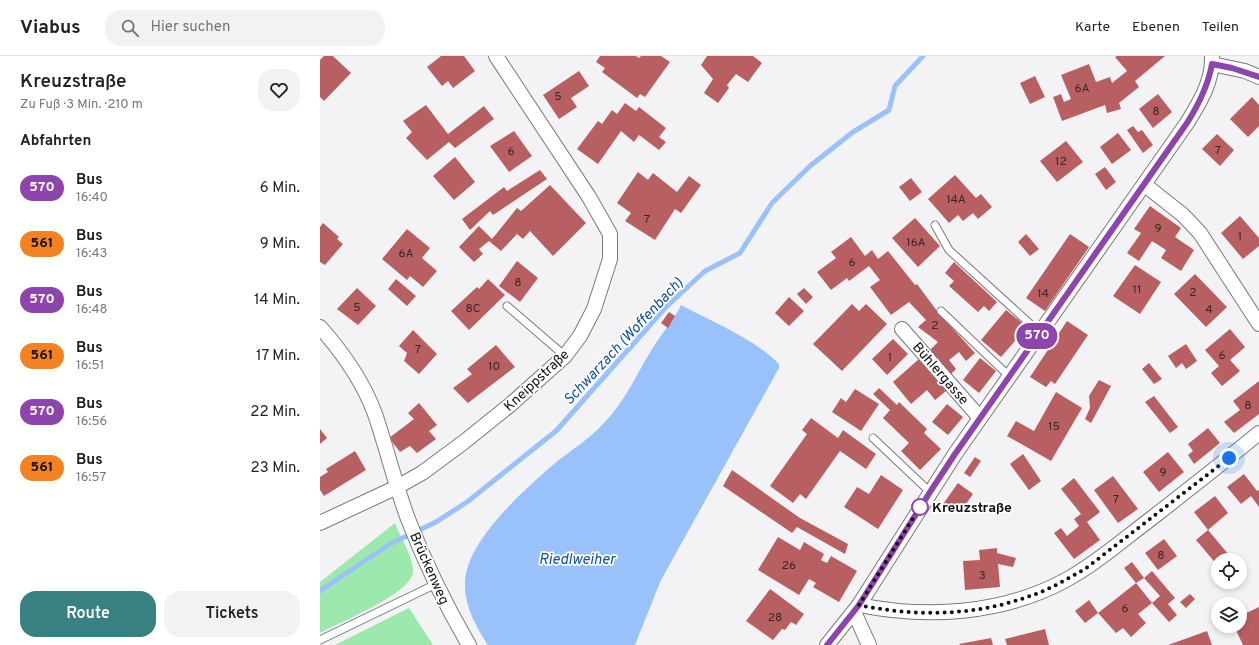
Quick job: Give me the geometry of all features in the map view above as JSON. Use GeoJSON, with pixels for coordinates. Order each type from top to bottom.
{"type":"FeatureCollection","features":[{"type":"Feature","properties":{"kind":"street","name":"Kneippstraße"},"geometry":{"type":"LineString","coordinates":[[320,523],[397,487],[422,473],[510,405],[566,356],[580,336],[599,295],[610,259],[610,234],[590,197],[496,56]]}},
{"type":"Feature","properties":{"kind":"street"},"geometry":{"type":"LineString","coordinates":[[827,645],[856,609],[930,492],[980,418],[1145,185],[1197,107],[1209,81],[1212,60],[1259,77]]}},
{"type":"Feature","properties":{"kind":"street"},"geometry":{"type":"LineString","coordinates":[[1145,185],[1183,215],[1200,233],[1259,324]]}},
{"type":"Feature","properties":{"kind":"street","name":"Brückenweg"},"geometry":{"type":"LineString","coordinates":[[320,327],[344,354],[357,376],[375,413],[397,487],[425,560],[436,584],[469,645]]}},
{"type":"Feature","properties":{"kind":"street","name":"Bühlergasse"},"geometry":{"type":"LineString","coordinates":[[902,329],[980,418]]}},
{"type":"Feature","properties":{"kind":"street"},"geometry":{"type":"LineString","coordinates":[[856,609],[919,613],[962,610],[1013,602],[1046,590],[1085,569],[1198,483],[1259,433]]}},
{"type":"Feature","properties":{"kind":"street"},"geometry":{"type":"LineString","coordinates":[[856,609],[869,645]]}},
{"type":"Feature","properties":{"kind":"lane"},"geometry":{"type":"LineString","coordinates":[[935,225],[949,250],[1040,332]]}},
{"type":"Feature","properties":{"kind":"lane"},"geometry":{"type":"LineString","coordinates":[[507,306],[566,356]]}},
{"type":"Feature","properties":{"kind":"lane"},"geometry":{"type":"LineString","coordinates":[[941,311],[1009,376]]}},
{"type":"Feature","properties":{"kind":"lane"},"geometry":{"type":"LineString","coordinates":[[873,438],[930,492]]}},
{"type":"Feature","properties":{"kind":"lane"},"geometry":{"type":"LineString","coordinates":[[320,640],[436,584]]}},
{"type":"Feature","properties":{"kind":"green space"},"geometry":{"type":"Polygon","coordinates":[[[395,523],[413,567],[413,572],[409,580],[401,589],[373,607],[320,633],[320,582],[395,523]]]}},
{"type":"Feature","properties":{"kind":"green space"},"geometry":{"type":"Polygon","coordinates":[[[409,608],[433,645],[335,645],[409,608]]]}},
{"type":"Feature","properties":{"kind":"water","name":"Riedlweiher"},"geometry":{"type":"Polygon","coordinates":[[[681,305],[746,339],[769,355],[779,364],[779,368],[661,580],[635,645],[488,645],[479,631],[466,599],[465,583],[468,567],[475,550],[485,534],[512,502],[554,464],[593,434],[612,413],[626,395],[654,346],[672,321],[681,305]]]}},
{"type":"Feature","properties":{"kind":"building"},"geometry":{"type":"Polygon","coordinates":[[[324,56],[333,56],[351,73],[324,101],[320,97],[320,60],[324,56]]]}},
{"type":"Feature","properties":{"kind":"building"},"geometry":{"type":"Polygon","coordinates":[[[441,56],[464,56],[475,71],[453,88],[448,81],[442,86],[427,67],[441,56]]]}},
{"type":"Feature","properties":{"kind":"building"},"geometry":{"type":"Polygon","coordinates":[[[600,56],[636,56],[639,58],[641,56],[661,56],[670,62],[645,97],[640,94],[637,98],[602,72],[605,68],[596,62],[600,56]]]}},
{"type":"Feature","properties":{"kind":"building"},"geometry":{"type":"Polygon","coordinates":[[[707,56],[753,56],[762,63],[748,82],[736,74],[727,85],[729,88],[718,103],[704,93],[713,79],[701,65],[707,56]]]}},
{"type":"Feature","properties":{"kind":"building"},"geometry":{"type":"Polygon","coordinates":[[[1165,56],[1135,81],[1139,87],[1119,103],[1121,109],[1107,113],[1105,105],[1062,121],[1053,97],[1061,94],[1064,102],[1071,99],[1061,75],[1089,64],[1096,82],[1110,77],[1112,83],[1127,71],[1115,57],[1165,56]]]}},
{"type":"Feature","properties":{"kind":"building"},"geometry":{"type":"Polygon","coordinates":[[[579,71],[589,86],[571,98],[577,107],[559,119],[543,95],[579,71]]]}},
{"type":"Feature","properties":{"kind":"building"},"geometry":{"type":"Polygon","coordinates":[[[1035,76],[1045,97],[1030,104],[1020,83],[1035,76]]]}},
{"type":"Feature","properties":{"kind":"building"},"geometry":{"type":"Polygon","coordinates":[[[1158,94],[1172,112],[1153,128],[1139,109],[1158,94]]]}},
{"type":"Feature","properties":{"kind":"building"},"geometry":{"type":"Polygon","coordinates":[[[1252,97],[1259,105],[1259,126],[1248,137],[1230,119],[1252,97]]]}},
{"type":"Feature","properties":{"kind":"building"},"geometry":{"type":"Polygon","coordinates":[[[625,103],[636,111],[639,107],[666,128],[659,137],[666,142],[659,150],[639,135],[634,142],[621,131],[598,164],[577,149],[598,121],[602,124],[612,110],[617,114],[625,103]]]}},
{"type":"Feature","properties":{"kind":"building"},"geometry":{"type":"Polygon","coordinates":[[[426,105],[448,134],[484,106],[494,119],[455,148],[449,142],[427,160],[406,138],[412,132],[403,121],[426,105]]]}},
{"type":"Feature","properties":{"kind":"building"},"geometry":{"type":"Polygon","coordinates":[[[1133,126],[1138,132],[1142,130],[1153,145],[1143,153],[1127,130],[1133,126]]]}},
{"type":"Feature","properties":{"kind":"building"},"geometry":{"type":"Polygon","coordinates":[[[514,131],[532,156],[509,172],[490,146],[514,131]]]}},
{"type":"Feature","properties":{"kind":"building"},"geometry":{"type":"Polygon","coordinates":[[[1118,133],[1131,150],[1112,164],[1100,147],[1118,133]]]}},
{"type":"Feature","properties":{"kind":"building"},"geometry":{"type":"Polygon","coordinates":[[[1217,134],[1234,150],[1220,166],[1202,149],[1217,134]]]}},
{"type":"Feature","properties":{"kind":"building"},"geometry":{"type":"Polygon","coordinates":[[[1066,141],[1083,162],[1057,182],[1040,161],[1066,141]]]}},
{"type":"Feature","properties":{"kind":"building"},"geometry":{"type":"Polygon","coordinates":[[[455,157],[475,182],[454,200],[433,176],[455,157]]]}},
{"type":"Feature","properties":{"kind":"building"},"geometry":{"type":"Polygon","coordinates":[[[1105,167],[1116,182],[1106,190],[1095,174],[1105,167]]]}},
{"type":"Feature","properties":{"kind":"building"},"geometry":{"type":"Polygon","coordinates":[[[540,170],[547,179],[493,215],[490,211],[470,230],[462,219],[504,187],[507,191],[540,170]]]}},
{"type":"Feature","properties":{"kind":"building"},"geometry":{"type":"Polygon","coordinates":[[[638,172],[648,180],[653,173],[677,192],[689,176],[701,185],[681,213],[675,209],[655,240],[625,221],[631,213],[617,203],[638,172]]]}},
{"type":"Feature","properties":{"kind":"building"},"geometry":{"type":"Polygon","coordinates":[[[955,175],[976,198],[981,194],[992,207],[978,219],[973,213],[963,221],[958,215],[949,223],[928,199],[955,175]]]}},
{"type":"Feature","properties":{"kind":"building"},"geometry":{"type":"Polygon","coordinates":[[[911,178],[922,192],[910,201],[899,187],[911,178]]]}},
{"type":"Feature","properties":{"kind":"building"},"geometry":{"type":"Polygon","coordinates":[[[550,185],[586,223],[553,256],[530,231],[523,239],[517,234],[501,251],[489,241],[479,249],[483,254],[474,262],[459,247],[479,226],[492,239],[517,208],[521,211],[550,185]]]}},
{"type":"Feature","properties":{"kind":"building"},"geometry":{"type":"Polygon","coordinates":[[[1150,206],[1181,228],[1175,237],[1194,250],[1181,271],[1161,258],[1166,250],[1152,241],[1139,261],[1127,253],[1141,233],[1134,229],[1150,206]]]}},
{"type":"Feature","properties":{"kind":"building"},"geometry":{"type":"Polygon","coordinates":[[[1240,216],[1259,238],[1259,246],[1243,259],[1221,233],[1240,216]]]}},
{"type":"Feature","properties":{"kind":"building"},"geometry":{"type":"Polygon","coordinates":[[[915,218],[940,246],[918,267],[892,238],[915,218]]]}},
{"type":"Feature","properties":{"kind":"building"},"geometry":{"type":"Polygon","coordinates":[[[323,223],[339,237],[337,239],[343,244],[325,265],[320,262],[320,227],[323,223]]]}},
{"type":"Feature","properties":{"kind":"building"},"geometry":{"type":"Polygon","coordinates":[[[407,229],[430,248],[422,258],[437,271],[423,287],[410,276],[407,280],[382,259],[407,229]]]}},
{"type":"Feature","properties":{"kind":"building"},"geometry":{"type":"Polygon","coordinates":[[[1026,234],[1039,249],[1030,256],[1018,242],[1026,234]]]}},
{"type":"Feature","properties":{"kind":"building"},"geometry":{"type":"Polygon","coordinates":[[[1070,234],[1089,247],[1045,311],[1026,298],[1070,234]]]}},
{"type":"Feature","properties":{"kind":"building"},"geometry":{"type":"Polygon","coordinates":[[[851,237],[865,256],[872,250],[878,259],[888,251],[915,285],[917,284],[937,311],[975,353],[966,361],[959,352],[949,360],[956,369],[948,377],[930,350],[938,342],[918,327],[926,320],[909,302],[891,315],[870,287],[880,280],[869,266],[849,281],[847,278],[831,290],[817,272],[836,258],[831,252],[851,237]]]}},
{"type":"Feature","properties":{"kind":"building"},"geometry":{"type":"Polygon","coordinates":[[[517,261],[538,278],[520,302],[499,286],[517,261]]]}},
{"type":"Feature","properties":{"kind":"building"},"geometry":{"type":"Polygon","coordinates":[[[954,262],[997,302],[989,311],[984,306],[978,312],[949,286],[954,281],[945,273],[954,262]]]}},
{"type":"Feature","properties":{"kind":"building"},"geometry":{"type":"Polygon","coordinates":[[[1135,265],[1161,282],[1140,314],[1113,296],[1135,265]]]}},
{"type":"Feature","properties":{"kind":"building"},"geometry":{"type":"Polygon","coordinates":[[[1195,274],[1227,307],[1206,327],[1174,294],[1195,274]]]}},
{"type":"Feature","properties":{"kind":"building"},"geometry":{"type":"Polygon","coordinates":[[[396,279],[416,296],[407,306],[388,289],[396,279]]]}},
{"type":"Feature","properties":{"kind":"building"},"geometry":{"type":"Polygon","coordinates":[[[488,279],[505,295],[469,330],[451,311],[477,287],[479,289],[488,279]]]}},
{"type":"Feature","properties":{"kind":"building"},"geometry":{"type":"Polygon","coordinates":[[[357,288],[376,306],[358,325],[337,309],[357,288]]]}},
{"type":"Feature","properties":{"kind":"building"},"geometry":{"type":"Polygon","coordinates":[[[804,288],[813,297],[806,304],[797,294],[804,288]]]}},
{"type":"Feature","properties":{"kind":"building"},"geometry":{"type":"Polygon","coordinates":[[[789,297],[804,311],[789,326],[775,313],[789,297]]]}},
{"type":"Feature","properties":{"kind":"building"},"geometry":{"type":"Polygon","coordinates":[[[852,304],[859,311],[866,304],[887,324],[842,371],[813,344],[852,304]]]}},
{"type":"Feature","properties":{"kind":"building"},"geometry":{"type":"Polygon","coordinates":[[[1006,310],[1027,327],[1001,357],[981,340],[1006,310]]]}},
{"type":"Feature","properties":{"kind":"building"},"geometry":{"type":"Polygon","coordinates":[[[669,312],[675,316],[668,328],[661,323],[669,312]]]}},
{"type":"Feature","properties":{"kind":"building"},"geometry":{"type":"Polygon","coordinates":[[[1067,321],[1088,335],[1055,384],[1051,381],[1046,387],[1030,377],[1067,321]]]}},
{"type":"Feature","properties":{"kind":"building"},"geometry":{"type":"Polygon","coordinates":[[[1230,329],[1245,347],[1230,360],[1240,371],[1222,386],[1211,373],[1219,366],[1205,350],[1230,329]]]}},
{"type":"Feature","properties":{"kind":"building"},"geometry":{"type":"Polygon","coordinates":[[[413,330],[437,354],[419,374],[404,361],[407,353],[399,346],[413,330]]]}},
{"type":"Feature","properties":{"kind":"building"},"geometry":{"type":"Polygon","coordinates":[[[893,339],[908,354],[887,375],[872,359],[893,339]]]}},
{"type":"Feature","properties":{"kind":"building"},"geometry":{"type":"Polygon","coordinates":[[[1186,344],[1197,361],[1186,369],[1182,363],[1176,368],[1168,356],[1186,344]]]}},
{"type":"Feature","properties":{"kind":"building"},"geometry":{"type":"Polygon","coordinates":[[[496,345],[515,367],[468,403],[453,388],[472,374],[467,369],[496,345]]]}},
{"type":"Feature","properties":{"kind":"building"},"geometry":{"type":"Polygon","coordinates":[[[980,358],[996,371],[979,393],[963,380],[980,358]]]}},
{"type":"Feature","properties":{"kind":"building"},"geometry":{"type":"Polygon","coordinates":[[[919,359],[946,391],[935,400],[927,390],[911,404],[893,382],[919,359]]]}},
{"type":"Feature","properties":{"kind":"building"},"geometry":{"type":"Polygon","coordinates":[[[1149,363],[1162,379],[1154,384],[1142,369],[1149,363]]]}},
{"type":"Feature","properties":{"kind":"building"},"geometry":{"type":"Polygon","coordinates":[[[1099,380],[1111,386],[1091,423],[1085,419],[1090,408],[1089,396],[1099,380]]]}},
{"type":"Feature","properties":{"kind":"building"},"geometry":{"type":"Polygon","coordinates":[[[1259,381],[1259,414],[1234,433],[1224,422],[1240,410],[1233,401],[1259,381]]]}},
{"type":"Feature","properties":{"kind":"building"},"geometry":{"type":"Polygon","coordinates":[[[879,388],[897,405],[899,402],[927,429],[924,433],[941,449],[920,470],[901,451],[909,443],[883,418],[890,410],[873,394],[879,388]]]}},
{"type":"Feature","properties":{"kind":"building"},"geometry":{"type":"Polygon","coordinates":[[[855,389],[879,404],[861,431],[832,412],[841,398],[846,402],[855,389]]]}},
{"type":"Feature","properties":{"kind":"building"},"geometry":{"type":"Polygon","coordinates":[[[1056,392],[1082,408],[1051,461],[1007,436],[1016,421],[1034,431],[1056,392]]]}},
{"type":"Feature","properties":{"kind":"building"},"geometry":{"type":"Polygon","coordinates":[[[1154,396],[1178,427],[1170,433],[1145,402],[1154,396]]]}},
{"type":"Feature","properties":{"kind":"building"},"geometry":{"type":"Polygon","coordinates":[[[419,403],[437,425],[429,431],[436,439],[417,453],[410,446],[400,452],[389,438],[414,419],[408,413],[419,403]]]}},
{"type":"Feature","properties":{"kind":"building"},"geometry":{"type":"Polygon","coordinates":[[[947,404],[963,417],[948,435],[932,422],[947,404]]]}},
{"type":"Feature","properties":{"kind":"building"},"geometry":{"type":"Polygon","coordinates":[[[811,418],[838,438],[843,430],[876,454],[866,469],[840,451],[806,499],[800,494],[793,503],[770,486],[807,434],[802,430],[811,418]]]}},
{"type":"Feature","properties":{"kind":"building"},"geometry":{"type":"Polygon","coordinates":[[[1208,428],[1220,443],[1194,464],[1188,455],[1193,451],[1188,444],[1208,428]]]}},
{"type":"Feature","properties":{"kind":"building"},"geometry":{"type":"Polygon","coordinates":[[[320,429],[327,438],[320,444],[320,429]]]}},
{"type":"Feature","properties":{"kind":"building"},"geometry":{"type":"Polygon","coordinates":[[[355,451],[366,470],[324,496],[320,490],[320,477],[328,472],[326,469],[355,451]]]}},
{"type":"Feature","properties":{"kind":"building"},"geometry":{"type":"Polygon","coordinates":[[[1168,452],[1184,472],[1159,492],[1143,472],[1168,452]]]}},
{"type":"Feature","properties":{"kind":"building"},"geometry":{"type":"Polygon","coordinates":[[[1023,454],[1041,481],[1029,490],[1010,464],[1023,454]]]}},
{"type":"Feature","properties":{"kind":"building"},"geometry":{"type":"Polygon","coordinates":[[[975,457],[981,461],[970,477],[964,473],[975,457]]]}},
{"type":"Feature","properties":{"kind":"building"},"geometry":{"type":"Polygon","coordinates":[[[732,470],[800,518],[848,544],[845,554],[797,527],[792,533],[723,486],[732,470]]]}},
{"type":"Feature","properties":{"kind":"building"},"geometry":{"type":"Polygon","coordinates":[[[1244,474],[1257,491],[1259,490],[1259,507],[1251,496],[1241,504],[1227,487],[1244,474]]]}},
{"type":"Feature","properties":{"kind":"building"},"geometry":{"type":"Polygon","coordinates":[[[881,475],[903,490],[878,529],[844,507],[857,487],[869,494],[881,475]]]}},
{"type":"Feature","properties":{"kind":"building"},"geometry":{"type":"Polygon","coordinates":[[[1113,476],[1138,509],[1118,523],[1094,490],[1113,476]]]}},
{"type":"Feature","properties":{"kind":"building"},"geometry":{"type":"Polygon","coordinates":[[[1074,478],[1100,512],[1087,522],[1100,540],[1074,559],[1054,533],[1061,528],[1067,536],[1079,526],[1074,519],[1081,514],[1061,489],[1074,478]]]}},
{"type":"Feature","properties":{"kind":"building"},"geometry":{"type":"Polygon","coordinates":[[[958,483],[973,494],[959,514],[943,504],[958,483]]]}},
{"type":"Feature","properties":{"kind":"building"},"geometry":{"type":"Polygon","coordinates":[[[1215,496],[1228,513],[1208,530],[1194,512],[1215,496]]]}},
{"type":"Feature","properties":{"kind":"building"},"geometry":{"type":"Polygon","coordinates":[[[1208,530],[1227,553],[1211,553],[1211,558],[1196,540],[1208,530]]]}},
{"type":"Feature","properties":{"kind":"building"},"geometry":{"type":"Polygon","coordinates":[[[778,537],[800,550],[804,542],[824,554],[821,560],[827,563],[831,556],[857,571],[839,602],[813,587],[816,583],[809,579],[799,595],[758,570],[778,537]]]}},
{"type":"Feature","properties":{"kind":"building"},"geometry":{"type":"Polygon","coordinates":[[[1164,539],[1177,556],[1158,570],[1145,553],[1164,539]]]}},
{"type":"Feature","properties":{"kind":"building"},"geometry":{"type":"Polygon","coordinates":[[[997,548],[997,553],[1016,558],[1013,567],[998,564],[1000,587],[965,590],[963,561],[980,560],[979,550],[997,548]]]}},
{"type":"Feature","properties":{"kind":"building"},"geometry":{"type":"Polygon","coordinates":[[[1132,562],[1144,578],[1136,583],[1124,568],[1132,562]]]}},
{"type":"Feature","properties":{"kind":"building"},"geometry":{"type":"Polygon","coordinates":[[[1152,571],[1175,598],[1168,604],[1177,615],[1169,622],[1152,603],[1160,596],[1144,578],[1152,571]]]}},
{"type":"Feature","properties":{"kind":"building"},"geometry":{"type":"Polygon","coordinates":[[[1136,583],[1152,603],[1138,614],[1146,623],[1131,637],[1123,628],[1116,633],[1098,613],[1136,583]]]}},
{"type":"Feature","properties":{"kind":"building"},"geometry":{"type":"Polygon","coordinates":[[[770,589],[804,614],[796,625],[791,622],[785,630],[782,629],[773,640],[746,621],[770,589]]]}},
{"type":"Feature","properties":{"kind":"building"},"geometry":{"type":"Polygon","coordinates":[[[1190,594],[1195,599],[1186,608],[1180,602],[1190,594]]]}},
{"type":"Feature","properties":{"kind":"building"},"geometry":{"type":"Polygon","coordinates":[[[1089,600],[1098,613],[1085,623],[1075,611],[1089,600]]]}},
{"type":"Feature","properties":{"kind":"building"},"geometry":{"type":"Polygon","coordinates":[[[1259,607],[1259,645],[1243,645],[1237,633],[1247,633],[1247,613],[1259,607]]]}},
{"type":"Feature","properties":{"kind":"building"},"geometry":{"type":"Polygon","coordinates":[[[1045,629],[1049,645],[1007,645],[1005,639],[1045,629]]]}},
{"type":"Feature","properties":{"kind":"building"},"geometry":{"type":"Polygon","coordinates":[[[1207,631],[1212,645],[1168,645],[1207,631]]]}},
{"type":"Feature","properties":{"kind":"building"},"geometry":{"type":"Polygon","coordinates":[[[991,638],[993,645],[959,644],[991,638]]]}},
{"type":"Feature","properties":{"kind":"waterway","name":"Schwarzach (Woffenbach)"},"geometry":{"type":"LineString","coordinates":[[320,591],[390,544],[436,522],[467,502],[556,431],[666,307],[705,271],[740,253],[772,203],[810,166],[853,132],[889,110],[895,86],[923,56]]}},
{"type":"Feature","properties":{"kind":"bus line","name":"570"},"geometry":{"type":"LineString","coordinates":[[827,645],[859,605],[955,454],[1187,123],[1197,107],[1209,81],[1212,64],[1245,71],[1259,77]]}},
{"type":"Feature","properties":{"kind":"place","name":"Kreuzstraße"},"geometry":{"type":"Point","coordinates":[920,507]}},
{"type":"Feature","properties":{"kind":"route"},"geometry":{"type":"LineString","coordinates":[[920,507],[859,605],[894,612],[939,612],[992,606],[1013,602],[1031,596],[1066,580],[1085,569],[1229,458]]}}]}
